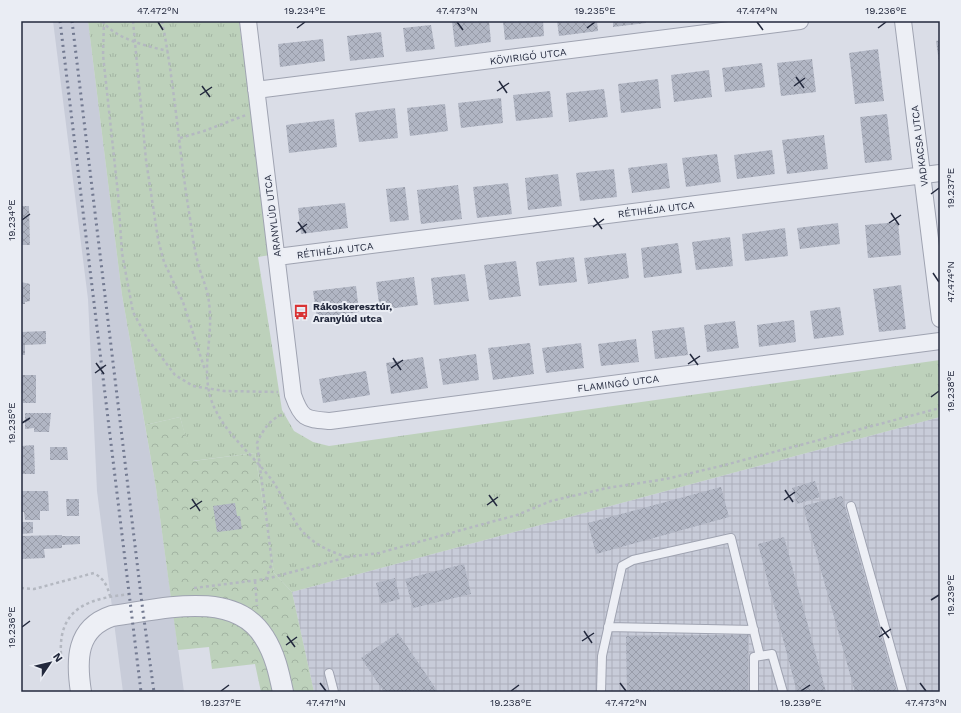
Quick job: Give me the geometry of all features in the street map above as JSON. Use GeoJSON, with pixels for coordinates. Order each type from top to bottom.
{"type":"FeatureCollection","features":[{"type":"Feature","properties":{"kind":"street","name":"ARANYLÚD UTCA"},"geometry":{"type":"LineString","coordinates":[[248,21],[292,391],[299,411]]}},
{"type":"Feature","properties":{"kind":"street","name":"KÖVIRIGÓ UTCA"},"geometry":{"type":"LineString","coordinates":[[256,90],[800,21]]}},
{"type":"Feature","properties":{"kind":"street","name":"VADKACSA UTCA"},"geometry":{"type":"LineString","coordinates":[[904,21],[940,319]]}},
{"type":"Feature","properties":{"kind":"street","name":"RÉTIHÉJA UTCA"},"geometry":{"type":"LineString","coordinates":[[277,257],[940,172]]}},
{"type":"Feature","properties":{"kind":"street","name":"FLAMINGÓ UTCA"},"geometry":{"type":"LineString","coordinates":[[299,411],[309,419],[330,421],[940,341]]}},
{"type":"Feature","properties":{"kind":"street"},"geometry":{"type":"LineString","coordinates":[[81,692],[78,665],[81,644],[91,629],[101,621],[112,616],[204,605],[227,610],[253,624],[260,631],[278,667],[283,692]]}},
{"type":"Feature","properties":{"kind":"lane"},"geometry":{"type":"LineString","coordinates":[[851,506],[903,692]]}},
{"type":"Feature","properties":{"kind":"lane"},"geometry":{"type":"LineString","coordinates":[[601,692],[602,656],[620,571],[628,562],[731,538],[760,656]]}},
{"type":"Feature","properties":{"kind":"lane"},"geometry":{"type":"LineString","coordinates":[[608,627],[754,630]]}},
{"type":"Feature","properties":{"kind":"lane"},"geometry":{"type":"LineString","coordinates":[[754,692],[754,657],[772,654],[783,692]]}},
{"type":"Feature","properties":{"kind":"lane"},"geometry":{"type":"LineString","coordinates":[[329,673],[334,692]]}},
{"type":"Feature","properties":{"kind":"path"},"geometry":{"type":"LineString","coordinates":[[133,21],[146,160],[158,239],[164,262],[186,308],[206,372],[212,402],[226,427],[259,464],[274,484],[302,532],[317,544],[348,557]]}},
{"type":"Feature","properties":{"kind":"path"},"geometry":{"type":"LineString","coordinates":[[162,21],[168,51],[180,138],[183,178],[198,263],[210,305],[206,372]]}},
{"type":"Feature","properties":{"kind":"path"},"geometry":{"type":"LineString","coordinates":[[104,22],[136,42],[168,51]]}},
{"type":"Feature","properties":{"kind":"path"},"geometry":{"type":"LineString","coordinates":[[104,22],[103,55],[118,194],[122,253],[133,312],[147,338],[175,375],[193,386],[262,393],[292,391]]}},
{"type":"Feature","properties":{"kind":"path"},"geometry":{"type":"LineString","coordinates":[[180,138],[227,124],[259,109]]}},
{"type":"Feature","properties":{"kind":"path"},"geometry":{"type":"LineString","coordinates":[[193,588],[266,579],[348,557],[378,553],[517,515],[551,502],[607,488],[666,479],[720,466],[940,408]]}},
{"type":"Feature","properties":{"kind":"path"},"geometry":{"type":"LineString","coordinates":[[266,579],[272,563],[257,443],[261,434],[278,415],[299,411]]}},
{"type":"Feature","properties":{"kind":"path"},"geometry":{"type":"LineString","coordinates":[[21,588],[34,589],[94,573],[101,577],[106,583],[110,596]]}},
{"type":"Feature","properties":{"kind":"path"},"geometry":{"type":"LineString","coordinates":[[253,624],[258,613],[255,580]]}},
{"type":"Feature","properties":{"kind":"shaded area"},"geometry":{"type":"Polygon","coordinates":[[[53,21],[88,21],[122,295],[156,488],[184,692],[123,692],[97,491],[88,299],[53,21]]]}},
{"type":"Feature","properties":{"kind":"shaded area"},"geometry":{"type":"Polygon","coordinates":[[[940,417],[940,692],[314,692],[292,592],[940,417]]]}},
{"type":"Feature","properties":{"kind":"green space"},"geometry":{"type":"Polygon","coordinates":[[[88,21],[239,21],[270,255],[258,257],[282,410],[294,431],[313,442],[329,446],[940,360],[940,417],[292,592],[274,573],[255,453],[192,461],[180,417],[145,425],[122,295],[88,21]]]}},
{"type":"Feature","properties":{"kind":"green space"},"geometry":{"type":"Polygon","coordinates":[[[180,417],[193,461],[255,453],[274,573],[292,592],[314,692],[261,692],[255,664],[212,669],[209,647],[178,650],[156,488],[145,425],[180,417]]]}},
{"type":"Feature","properties":{"kind":"building"},"geometry":{"type":"Polygon","coordinates":[[[452,21],[489,21],[491,42],[455,47],[452,21]]]}},
{"type":"Feature","properties":{"kind":"building"},"geometry":{"type":"Polygon","coordinates":[[[503,21],[543,21],[544,36],[505,40],[503,21]]]}},
{"type":"Feature","properties":{"kind":"building"},"geometry":{"type":"Polygon","coordinates":[[[557,21],[597,21],[598,31],[559,36],[557,21]]]}},
{"type":"Feature","properties":{"kind":"building"},"geometry":{"type":"Polygon","coordinates":[[[613,21],[646,21],[646,23],[613,27],[613,21]]]}},
{"type":"Feature","properties":{"kind":"building"},"geometry":{"type":"Polygon","coordinates":[[[431,25],[435,49],[406,52],[403,28],[431,25]]]}},
{"type":"Feature","properties":{"kind":"building"},"geometry":{"type":"Polygon","coordinates":[[[381,32],[384,57],[350,61],[347,36],[381,32]]]}},
{"type":"Feature","properties":{"kind":"building"},"geometry":{"type":"Polygon","coordinates":[[[323,39],[325,61],[280,67],[278,44],[323,39]]]}},
{"type":"Feature","properties":{"kind":"building"},"geometry":{"type":"Polygon","coordinates":[[[940,40],[940,62],[939,62],[936,41],[940,40]]]}},
{"type":"Feature","properties":{"kind":"building"},"geometry":{"type":"Polygon","coordinates":[[[878,49],[884,101],[855,104],[849,53],[878,49]]]}},
{"type":"Feature","properties":{"kind":"building"},"geometry":{"type":"Polygon","coordinates":[[[812,59],[816,92],[781,96],[777,63],[812,59]]]}},
{"type":"Feature","properties":{"kind":"building"},"geometry":{"type":"Polygon","coordinates":[[[762,63],[765,87],[725,92],[722,68],[762,63]]]}},
{"type":"Feature","properties":{"kind":"building"},"geometry":{"type":"Polygon","coordinates":[[[709,70],[712,97],[674,102],[671,75],[709,70]]]}},
{"type":"Feature","properties":{"kind":"building"},"geometry":{"type":"Polygon","coordinates":[[[658,79],[661,108],[621,113],[618,84],[658,79]]]}},
{"type":"Feature","properties":{"kind":"building"},"geometry":{"type":"Polygon","coordinates":[[[604,89],[608,117],[569,122],[566,93],[604,89]]]}},
{"type":"Feature","properties":{"kind":"building"},"geometry":{"type":"Polygon","coordinates":[[[550,91],[553,117],[516,121],[513,95],[550,91]]]}},
{"type":"Feature","properties":{"kind":"building"},"geometry":{"type":"Polygon","coordinates":[[[501,98],[503,123],[461,128],[458,103],[501,98]]]}},
{"type":"Feature","properties":{"kind":"building"},"geometry":{"type":"Polygon","coordinates":[[[445,104],[448,131],[410,136],[407,108],[445,104]]]}},
{"type":"Feature","properties":{"kind":"building"},"geometry":{"type":"Polygon","coordinates":[[[395,108],[398,138],[359,142],[355,113],[395,108]]]}},
{"type":"Feature","properties":{"kind":"building"},"geometry":{"type":"Polygon","coordinates":[[[887,114],[892,160],[865,163],[860,117],[887,114]]]}},
{"type":"Feature","properties":{"kind":"building"},"geometry":{"type":"Polygon","coordinates":[[[334,119],[337,147],[289,153],[286,125],[334,119]]]}},
{"type":"Feature","properties":{"kind":"building"},"geometry":{"type":"Polygon","coordinates":[[[824,135],[828,169],[787,174],[782,140],[824,135]]]}},
{"type":"Feature","properties":{"kind":"building"},"geometry":{"type":"Polygon","coordinates":[[[772,150],[775,174],[737,179],[734,155],[772,150]]]}},
{"type":"Feature","properties":{"kind":"building"},"geometry":{"type":"Polygon","coordinates":[[[717,154],[721,182],[686,187],[682,158],[717,154]]]}},
{"type":"Feature","properties":{"kind":"building"},"geometry":{"type":"Polygon","coordinates":[[[667,163],[670,188],[632,193],[628,168],[667,163]]]}},
{"type":"Feature","properties":{"kind":"building"},"geometry":{"type":"Polygon","coordinates":[[[614,169],[617,197],[580,201],[576,173],[614,169]]]}},
{"type":"Feature","properties":{"kind":"building"},"geometry":{"type":"Polygon","coordinates":[[[558,174],[562,206],[528,210],[525,178],[558,174]]]}},
{"type":"Feature","properties":{"kind":"building"},"geometry":{"type":"Polygon","coordinates":[[[508,183],[512,214],[477,218],[473,187],[508,183]]]}},
{"type":"Feature","properties":{"kind":"building"},"geometry":{"type":"Polygon","coordinates":[[[458,185],[462,219],[421,224],[417,190],[458,185]]]}},
{"type":"Feature","properties":{"kind":"building"},"geometry":{"type":"Polygon","coordinates":[[[405,187],[409,220],[390,222],[386,189],[405,187]]]}},
{"type":"Feature","properties":{"kind":"building"},"geometry":{"type":"Polygon","coordinates":[[[345,203],[348,228],[301,234],[298,208],[345,203]]]}},
{"type":"Feature","properties":{"kind":"building"},"geometry":{"type":"Polygon","coordinates":[[[21,206],[29,206],[30,245],[21,245],[21,206]]]}},
{"type":"Feature","properties":{"kind":"building"},"geometry":{"type":"Polygon","coordinates":[[[898,222],[901,255],[868,258],[865,225],[898,222]]]}},
{"type":"Feature","properties":{"kind":"building"},"geometry":{"type":"Polygon","coordinates":[[[838,223],[840,244],[800,249],[797,228],[838,223]]]}},
{"type":"Feature","properties":{"kind":"building"},"geometry":{"type":"Polygon","coordinates":[[[785,228],[788,256],[745,261],[742,234],[785,228]]]}},
{"type":"Feature","properties":{"kind":"building"},"geometry":{"type":"Polygon","coordinates":[[[730,237],[733,266],[696,270],[692,242],[730,237]]]}},
{"type":"Feature","properties":{"kind":"building"},"geometry":{"type":"Polygon","coordinates":[[[678,243],[682,273],[644,278],[641,248],[678,243]]]}},
{"type":"Feature","properties":{"kind":"building"},"geometry":{"type":"Polygon","coordinates":[[[626,253],[629,278],[588,284],[584,258],[626,253]]]}},
{"type":"Feature","properties":{"kind":"building"},"geometry":{"type":"Polygon","coordinates":[[[574,257],[577,282],[539,286],[536,262],[574,257]]]}},
{"type":"Feature","properties":{"kind":"building"},"geometry":{"type":"Polygon","coordinates":[[[516,261],[521,296],[489,300],[484,265],[516,261]]]}},
{"type":"Feature","properties":{"kind":"building"},"geometry":{"type":"Polygon","coordinates":[[[465,274],[469,301],[434,305],[431,278],[465,274]]]}},
{"type":"Feature","properties":{"kind":"building"},"geometry":{"type":"Polygon","coordinates":[[[414,277],[418,305],[380,310],[376,282],[414,277]]]}},
{"type":"Feature","properties":{"kind":"building"},"geometry":{"type":"Polygon","coordinates":[[[21,282],[30,284],[30,301],[25,302],[25,304],[21,304],[21,282]]]}},
{"type":"Feature","properties":{"kind":"building"},"geometry":{"type":"Polygon","coordinates":[[[901,285],[906,329],[879,332],[873,289],[901,285]]]}},
{"type":"Feature","properties":{"kind":"building"},"geometry":{"type":"Polygon","coordinates":[[[356,286],[359,312],[317,318],[313,291],[356,286]]]}},
{"type":"Feature","properties":{"kind":"building"},"geometry":{"type":"Polygon","coordinates":[[[840,307],[844,335],[814,339],[810,311],[840,307]]]}},
{"type":"Feature","properties":{"kind":"building"},"geometry":{"type":"Polygon","coordinates":[[[794,320],[796,342],[759,347],[757,325],[794,320]]]}},
{"type":"Feature","properties":{"kind":"building"},"geometry":{"type":"Polygon","coordinates":[[[735,321],[739,348],[707,352],[704,325],[735,321]]]}},
{"type":"Feature","properties":{"kind":"building"},"geometry":{"type":"Polygon","coordinates":[[[684,327],[688,355],[655,359],[652,331],[684,327]]]}},
{"type":"Feature","properties":{"kind":"building"},"geometry":{"type":"Polygon","coordinates":[[[46,331],[46,344],[25,345],[25,355],[21,355],[21,332],[46,331]]]}},
{"type":"Feature","properties":{"kind":"building"},"geometry":{"type":"Polygon","coordinates":[[[636,339],[639,362],[601,366],[598,344],[636,339]]]}},
{"type":"Feature","properties":{"kind":"building"},"geometry":{"type":"Polygon","coordinates":[[[530,343],[534,374],[493,380],[488,348],[530,343]]]}},
{"type":"Feature","properties":{"kind":"building"},"geometry":{"type":"Polygon","coordinates":[[[581,343],[584,368],[546,373],[542,348],[581,343]]]}},
{"type":"Feature","properties":{"kind":"building"},"geometry":{"type":"Polygon","coordinates":[[[476,354],[479,380],[443,385],[439,359],[476,354]]]}},
{"type":"Feature","properties":{"kind":"building"},"geometry":{"type":"Polygon","coordinates":[[[423,357],[428,388],[391,394],[386,363],[423,357]]]}},
{"type":"Feature","properties":{"kind":"building"},"geometry":{"type":"Polygon","coordinates":[[[366,371],[370,395],[323,403],[319,379],[366,371]]]}},
{"type":"Feature","properties":{"kind":"building"},"geometry":{"type":"Polygon","coordinates":[[[21,375],[36,375],[36,403],[23,403],[21,375]]]}},
{"type":"Feature","properties":{"kind":"building"},"geometry":{"type":"Polygon","coordinates":[[[25,413],[51,413],[49,432],[34,432],[34,428],[25,429],[25,413]]]}},
{"type":"Feature","properties":{"kind":"building"},"geometry":{"type":"Polygon","coordinates":[[[34,445],[35,474],[21,474],[21,446],[34,445]]]}},
{"type":"Feature","properties":{"kind":"building"},"geometry":{"type":"Polygon","coordinates":[[[50,447],[67,447],[68,460],[50,460],[50,447]]]}},
{"type":"Feature","properties":{"kind":"building"},"geometry":{"type":"Polygon","coordinates":[[[815,481],[820,497],[797,504],[792,488],[815,481]]]}},
{"type":"Feature","properties":{"kind":"building"},"geometry":{"type":"Polygon","coordinates":[[[721,487],[729,517],[596,554],[588,523],[721,487]]]}},
{"type":"Feature","properties":{"kind":"building"},"geometry":{"type":"Polygon","coordinates":[[[21,491],[48,491],[49,511],[40,511],[40,520],[25,520],[24,512],[21,512],[21,491]]]}},
{"type":"Feature","properties":{"kind":"building"},"geometry":{"type":"Polygon","coordinates":[[[842,496],[897,692],[855,692],[803,506],[842,496]]]}},
{"type":"Feature","properties":{"kind":"building"},"geometry":{"type":"Polygon","coordinates":[[[66,499],[79,499],[79,516],[67,516],[66,499]]]}},
{"type":"Feature","properties":{"kind":"building"},"geometry":{"type":"Polygon","coordinates":[[[235,503],[237,516],[240,516],[242,529],[217,532],[213,506],[235,503]]]}},
{"type":"Feature","properties":{"kind":"building"},"geometry":{"type":"Polygon","coordinates":[[[21,522],[33,522],[33,533],[21,534],[21,522]]]}},
{"type":"Feature","properties":{"kind":"building"},"geometry":{"type":"Polygon","coordinates":[[[21,536],[80,536],[80,544],[62,545],[62,548],[44,549],[45,558],[21,559],[21,536]]]}},
{"type":"Feature","properties":{"kind":"building"},"geometry":{"type":"Polygon","coordinates":[[[784,537],[826,692],[797,692],[758,544],[784,537]]]}},
{"type":"Feature","properties":{"kind":"building"},"geometry":{"type":"Polygon","coordinates":[[[464,564],[471,594],[413,608],[405,579],[464,564]]]}},
{"type":"Feature","properties":{"kind":"building"},"geometry":{"type":"Polygon","coordinates":[[[395,578],[400,599],[381,604],[376,583],[395,578]]]}},
{"type":"Feature","properties":{"kind":"building"},"geometry":{"type":"Polygon","coordinates":[[[398,633],[438,692],[384,692],[361,658],[398,633]]]}},
{"type":"Feature","properties":{"kind":"building"},"geometry":{"type":"Polygon","coordinates":[[[748,635],[748,692],[627,692],[626,636],[748,635]]]}},
{"type":"Feature","properties":{"kind":"railway"},"geometry":{"type":"LineString","coordinates":[[60,21],[141,692]]}},
{"type":"Feature","properties":{"kind":"railway"},"geometry":{"type":"LineString","coordinates":[[72,21],[143,612],[154,692]]}},
{"type":"Feature","properties":{"kind":"place","name":"Rákoskeresztúr, Aranylúd utca"},"geometry":{"type":"Point","coordinates":[301,312]}}]}
